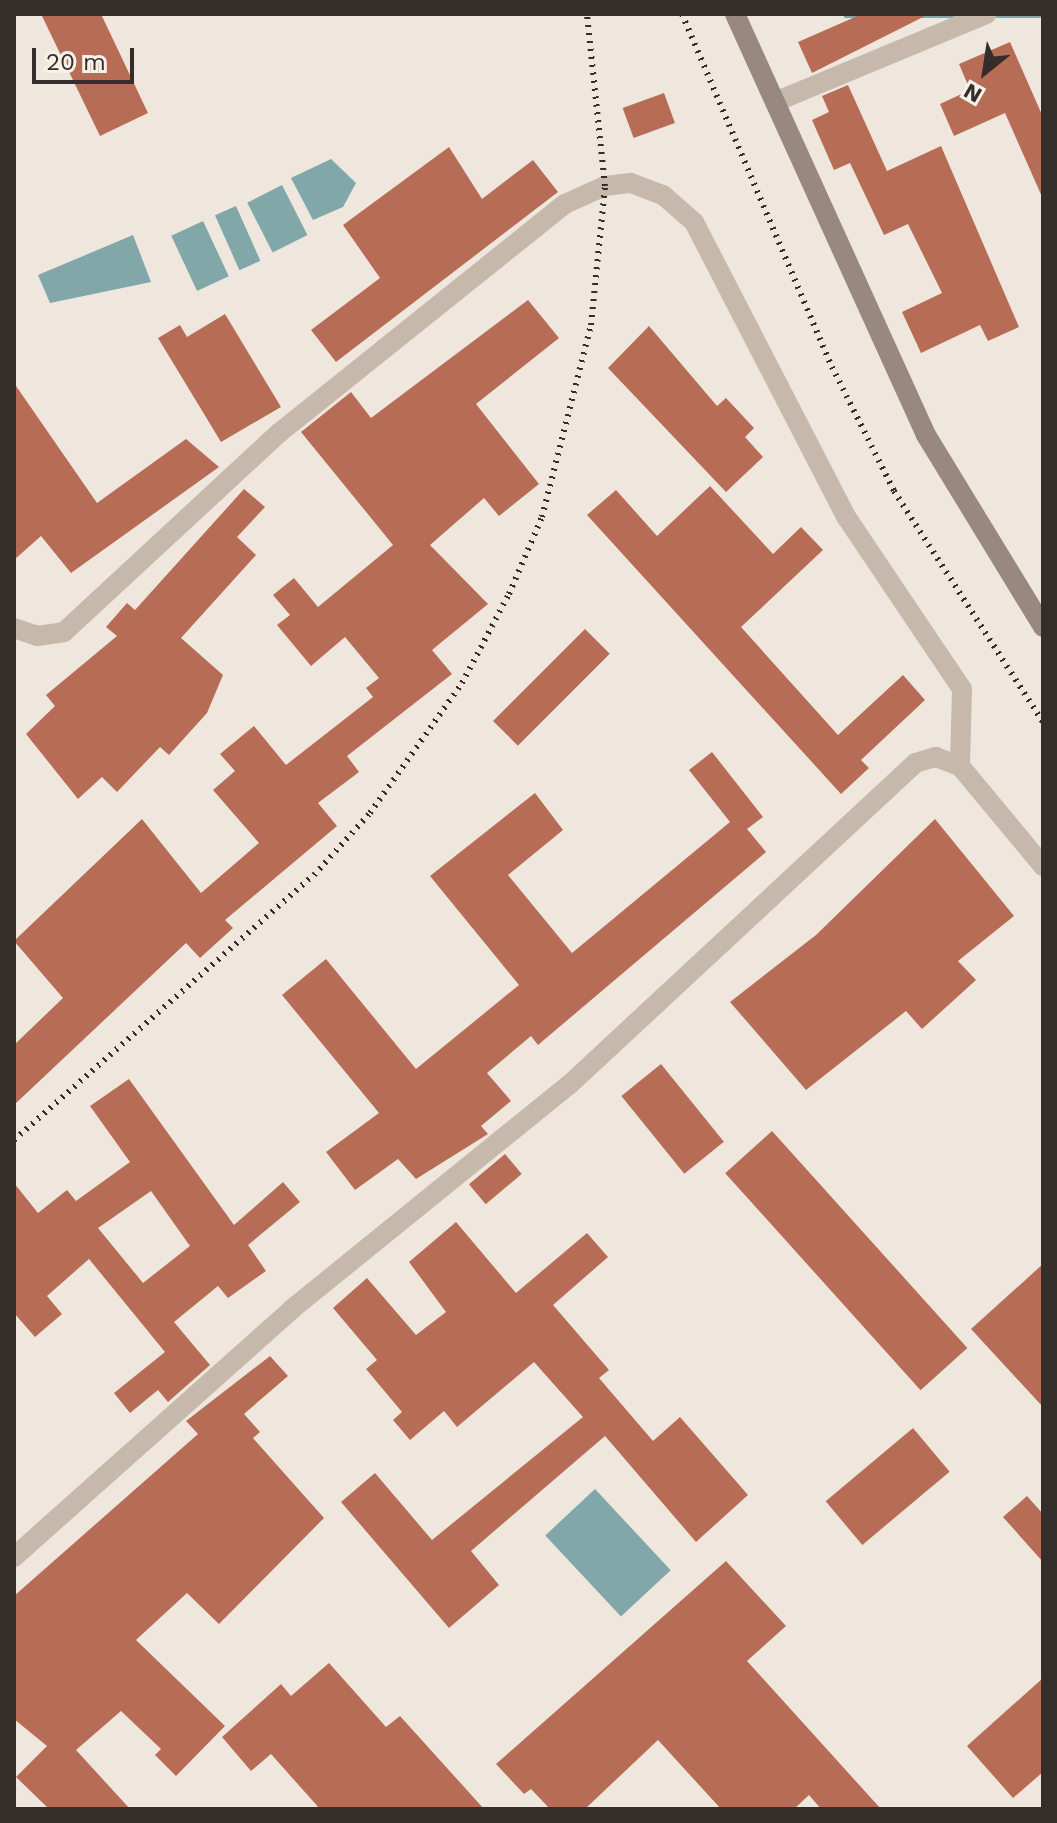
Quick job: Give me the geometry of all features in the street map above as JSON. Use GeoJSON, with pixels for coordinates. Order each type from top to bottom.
{"type":"FeatureCollection","features":[{"type":"Feature","properties":{"kind":"street"},"geometry":{"type":"LineString","coordinates":[[735,14],[926,435],[1043,627]]}},
{"type":"Feature","properties":{"kind":"street"},"geometry":{"type":"LineString","coordinates":[[775,102],[986,14]]}},
{"type":"Feature","properties":{"kind":"street"},"geometry":{"type":"LineString","coordinates":[[14,628],[37,636],[64,632],[279,433],[565,204],[605,186],[631,183],[663,195],[694,222],[847,518],[962,689],[960,766]]}},
{"type":"Feature","properties":{"kind":"street"},"geometry":{"type":"LineString","coordinates":[[14,1557],[280,1319],[569,1085],[915,763],[936,757],[960,766],[1043,866]]}},
{"type":"Feature","properties":{"kind":"water"},"geometry":{"type":"Polygon","coordinates":[[[844,14],[1043,14],[1043,18],[844,18],[844,14]]]}},
{"type":"Feature","properties":{"kind":"water"},"geometry":{"type":"Polygon","coordinates":[[[331,159],[356,183],[343,207],[313,220],[291,178],[331,159]]]}},
{"type":"Feature","properties":{"kind":"water"},"geometry":{"type":"Polygon","coordinates":[[[282,185],[307,235],[273,253],[247,203],[282,185]]]}},
{"type":"Feature","properties":{"kind":"water"},"geometry":{"type":"Polygon","coordinates":[[[236,206],[260,261],[239,270],[215,215],[236,206]]]}},
{"type":"Feature","properties":{"kind":"water"},"geometry":{"type":"Polygon","coordinates":[[[203,221],[229,276],[197,291],[171,236],[203,221]]]}},
{"type":"Feature","properties":{"kind":"water"},"geometry":{"type":"Polygon","coordinates":[[[133,235],[151,282],[50,303],[38,275],[133,235]]]}},
{"type":"Feature","properties":{"kind":"water"},"geometry":{"type":"Polygon","coordinates":[[[595,1489],[671,1570],[621,1617],[545,1535],[595,1489]]]}},
{"type":"Feature","properties":{"kind":"building"},"geometry":{"type":"Polygon","coordinates":[[[41,14],[101,14],[148,113],[100,136],[41,14]]]}},
{"type":"Feature","properties":{"kind":"building"},"geometry":{"type":"Polygon","coordinates":[[[862,14],[929,14],[812,73],[798,42],[862,14]]]}},
{"type":"Feature","properties":{"kind":"building"},"geometry":{"type":"Polygon","coordinates":[[[1010,42],[1043,117],[1043,199],[1005,113],[954,136],[940,104],[970,90],[959,64],[1010,42]]]}},
{"type":"Feature","properties":{"kind":"building"},"geometry":{"type":"Polygon","coordinates":[[[848,85],[887,171],[941,146],[1019,327],[988,341],[980,325],[921,353],[902,312],[942,293],[908,224],[884,235],[850,163],[834,170],[812,120],[829,112],[822,96],[848,85]]]}},
{"type":"Feature","properties":{"kind":"building"},"geometry":{"type":"Polygon","coordinates":[[[664,93],[675,123],[634,138],[623,108],[664,93]]]}},
{"type":"Feature","properties":{"kind":"building"},"geometry":{"type":"Polygon","coordinates":[[[449,147],[482,199],[533,160],[558,192],[336,362],[311,330],[380,278],[343,225],[449,147]]]}},
{"type":"Feature","properties":{"kind":"building"},"geometry":{"type":"Polygon","coordinates":[[[528,300],[559,338],[476,404],[539,484],[499,516],[484,498],[430,545],[488,604],[432,650],[452,674],[347,756],[359,772],[318,803],[337,826],[225,920],[233,928],[200,958],[186,943],[14,1105],[14,1045],[63,998],[14,941],[142,819],[201,893],[259,843],[213,790],[235,771],[220,754],[254,726],[286,765],[373,697],[366,688],[379,678],[345,637],[311,666],[277,625],[290,615],[273,595],[294,578],[318,607],[393,545],[301,432],[351,392],[371,418],[528,300]]]}},
{"type":"Feature","properties":{"kind":"building"},"geometry":{"type":"Polygon","coordinates":[[[225,314],[281,407],[221,442],[158,338],[180,325],[187,337],[225,314]]]}},
{"type":"Feature","properties":{"kind":"building"},"geometry":{"type":"Polygon","coordinates":[[[649,326],[717,406],[726,398],[754,428],[745,437],[763,457],[726,492],[608,368],[649,326]]]}},
{"type":"Feature","properties":{"kind":"building"},"geometry":{"type":"Polygon","coordinates":[[[14,383],[97,503],[186,439],[219,467],[71,573],[41,536],[14,560],[14,383]]]}},
{"type":"Feature","properties":{"kind":"building"},"geometry":{"type":"Polygon","coordinates":[[[710,486],[773,554],[801,527],[823,550],[741,627],[838,735],[903,675],[925,700],[861,760],[869,768],[841,794],[587,515],[616,490],[657,536],[710,486]]]}},
{"type":"Feature","properties":{"kind":"building"},"geometry":{"type":"Polygon","coordinates":[[[244,489],[265,507],[237,537],[256,555],[181,638],[223,675],[207,713],[169,755],[160,747],[117,792],[102,777],[78,799],[26,734],[55,706],[46,695],[117,636],[106,627],[127,603],[135,610],[244,489]]]}},
{"type":"Feature","properties":{"kind":"building"},"geometry":{"type":"Polygon","coordinates":[[[585,629],[610,654],[518,746],[493,721],[585,629]]]}},
{"type":"Feature","properties":{"kind":"building"},"geometry":{"type":"Polygon","coordinates":[[[712,752],[763,817],[747,829],[766,852],[538,1045],[531,1036],[487,1073],[511,1101],[481,1126],[488,1134],[416,1179],[398,1159],[355,1190],[326,1152],[379,1113],[282,995],[326,959],[416,1069],[519,985],[430,876],[535,793],[563,830],[508,875],[572,953],[730,822],[689,770],[712,752]]]}},
{"type":"Feature","properties":{"kind":"building"},"geometry":{"type":"Polygon","coordinates":[[[935,819],[1014,916],[958,961],[976,980],[922,1029],[906,1011],[806,1090],[730,1002],[816,935],[935,819]]]}},
{"type":"Feature","properties":{"kind":"building"},"geometry":{"type":"Polygon","coordinates":[[[661,1064],[724,1142],[684,1174],[621,1096],[661,1064]]]}},
{"type":"Feature","properties":{"kind":"building"},"geometry":{"type":"Polygon","coordinates":[[[129,1079],[234,1225],[283,1182],[300,1202],[248,1245],[266,1271],[228,1298],[218,1286],[174,1322],[210,1365],[168,1402],[158,1390],[130,1413],[114,1393],[165,1352],[89,1259],[47,1296],[62,1314],[35,1337],[14,1313],[14,1183],[38,1213],[67,1190],[76,1201],[130,1162],[90,1106],[129,1079]],[[151,1191],[98,1228],[143,1283],[190,1246],[151,1191]]]}},
{"type":"Feature","properties":{"kind":"building"},"geometry":{"type":"Polygon","coordinates":[[[772,1131],[967,1348],[921,1390],[725,1173],[772,1131]]]}},
{"type":"Feature","properties":{"kind":"building"},"geometry":{"type":"Polygon","coordinates":[[[505,1154],[522,1174],[486,1204],[469,1184],[505,1154]]]}},
{"type":"Feature","properties":{"kind":"building"},"geometry":{"type":"Polygon","coordinates":[[[456,1222],[516,1293],[587,1233],[608,1257],[553,1305],[609,1370],[599,1378],[653,1441],[680,1417],[748,1495],[696,1542],[605,1436],[471,1551],[499,1585],[449,1628],[341,1502],[375,1473],[432,1540],[583,1417],[534,1362],[457,1427],[444,1411],[410,1440],[393,1420],[402,1412],[366,1369],[377,1360],[333,1308],[367,1278],[416,1335],[446,1312],[409,1262],[456,1222]]]}},
{"type":"Feature","properties":{"kind":"building"},"geometry":{"type":"Polygon","coordinates":[[[1043,1264],[1043,1407],[971,1329],[1043,1264]]]}},
{"type":"Feature","properties":{"kind":"building"},"geometry":{"type":"Polygon","coordinates":[[[270,1356],[288,1376],[244,1414],[260,1432],[253,1438],[324,1518],[219,1624],[187,1593],[136,1640],[225,1726],[176,1776],[155,1755],[161,1749],[121,1711],[76,1750],[130,1809],[49,1809],[16,1777],[47,1746],[14,1719],[14,1596],[198,1434],[186,1421],[270,1356]]]}},
{"type":"Feature","properties":{"kind":"building"},"geometry":{"type":"Polygon","coordinates":[[[913,1428],[950,1472],[862,1545],[826,1501],[913,1428]]]}},
{"type":"Feature","properties":{"kind":"building"},"geometry":{"type":"Polygon","coordinates":[[[1027,1496],[1043,1514],[1043,1562],[1003,1517],[1027,1496]]]}},
{"type":"Feature","properties":{"kind":"building"},"geometry":{"type":"Polygon","coordinates":[[[726,1561],[786,1626],[747,1661],[881,1809],[821,1809],[809,1795],[794,1809],[721,1809],[658,1740],[585,1809],[550,1809],[531,1789],[524,1794],[496,1764],[726,1561]]]}},
{"type":"Feature","properties":{"kind":"building"},"geometry":{"type":"Polygon","coordinates":[[[329,1663],[386,1727],[400,1716],[484,1809],[320,1809],[271,1754],[251,1771],[222,1737],[281,1684],[291,1696],[329,1663]]]}},
{"type":"Feature","properties":{"kind":"building"},"geometry":{"type":"Polygon","coordinates":[[[1043,1678],[1043,1772],[1013,1798],[967,1746],[1043,1678]]]}},
{"type":"Feature","properties":{"kind":"railway"},"geometry":{"type":"LineString","coordinates":[[14,1140],[314,875],[370,813],[462,683],[509,594],[542,517],[591,325],[605,186],[587,14]]}},
{"type":"Feature","properties":{"kind":"railway"},"geometry":{"type":"LineString","coordinates":[[682,14],[832,367],[894,491],[1043,722]]}}]}
